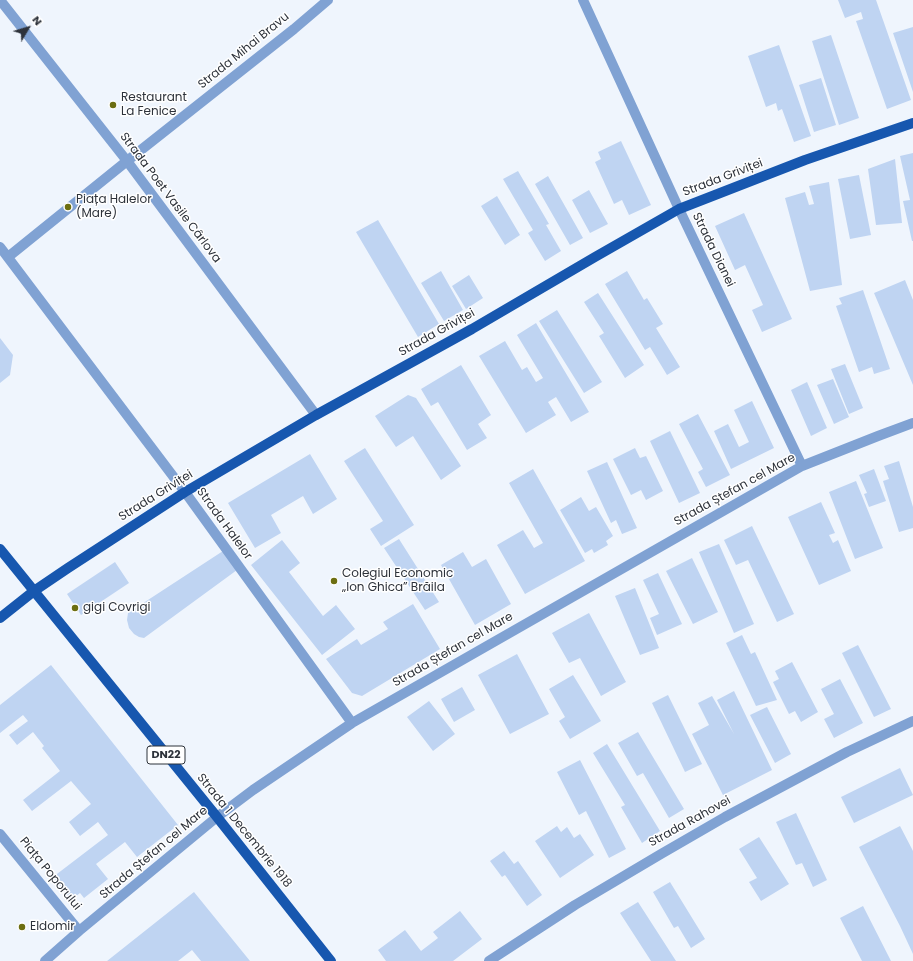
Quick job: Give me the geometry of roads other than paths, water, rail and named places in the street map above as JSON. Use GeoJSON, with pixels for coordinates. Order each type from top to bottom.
{"type":"FeatureCollection","features":[{"type":"Feature","properties":{"kind":"main road","name":"Strada Griviței"},"geometry":{"type":"LineString","coordinates":[[0,618],[34,591],[185,492],[316,415],[472,329],[679,209],[805,160],[913,123]]}},
{"type":"Feature","properties":{"kind":"main road","name":"Strada 1 Decembrie 1918"},"geometry":{"type":"LineString","coordinates":[[0,549],[217,817],[331,961]]}},
{"type":"Feature","properties":{"kind":"street","name":"Strada Poet Vasile Cârlova"},"geometry":{"type":"LineString","coordinates":[[0,0],[127,161],[316,415]]}},
{"type":"Feature","properties":{"kind":"street","name":"Strada Mihai Bravu"},"geometry":{"type":"LineString","coordinates":[[8,257],[288,34],[328,0]]}},
{"type":"Feature","properties":{"kind":"street","name":"Strada Dianei"},"geometry":{"type":"LineString","coordinates":[[583,0],[679,209],[802,466]]}},
{"type":"Feature","properties":{"kind":"street","name":"Strada Halelor"},"geometry":{"type":"LineString","coordinates":[[0,248],[185,492],[352,723]]}},
{"type":"Feature","properties":{"kind":"street","name":"Strada Ștefan cel Mare"},"geometry":{"type":"LineString","coordinates":[[45,961],[217,817],[253,790],[352,723],[802,466],[913,424]]}},
{"type":"Feature","properties":{"kind":"street","name":"Strada Rahovei"},"geometry":{"type":"LineString","coordinates":[[489,961],[575,905],[712,824],[847,752],[913,721]]}},
{"type":"Feature","properties":{"kind":"street","name":"Piața Poporului"},"geometry":{"type":"LineString","coordinates":[[0,834],[79,931]]}},
{"type":"Feature","properties":{"kind":"place","name":"Restaurant La Fenice"},"geometry":{"type":"Point","coordinates":[113,105]}},
{"type":"Feature","properties":{"kind":"place","name":"Piața Halelor (Mare)"},"geometry":{"type":"Point","coordinates":[68,207]}},
{"type":"Feature","properties":{"kind":"place","name":"Colegiul Economic „Ion Ghica” Brăila"},"geometry":{"type":"Point","coordinates":[334,581]}},
{"type":"Feature","properties":{"kind":"place","name":"gigi Covrigi"},"geometry":{"type":"Point","coordinates":[75,608]}},
{"type":"Feature","properties":{"kind":"place","name":"Eldomir"},"geometry":{"type":"Point","coordinates":[22,927]}}]}
